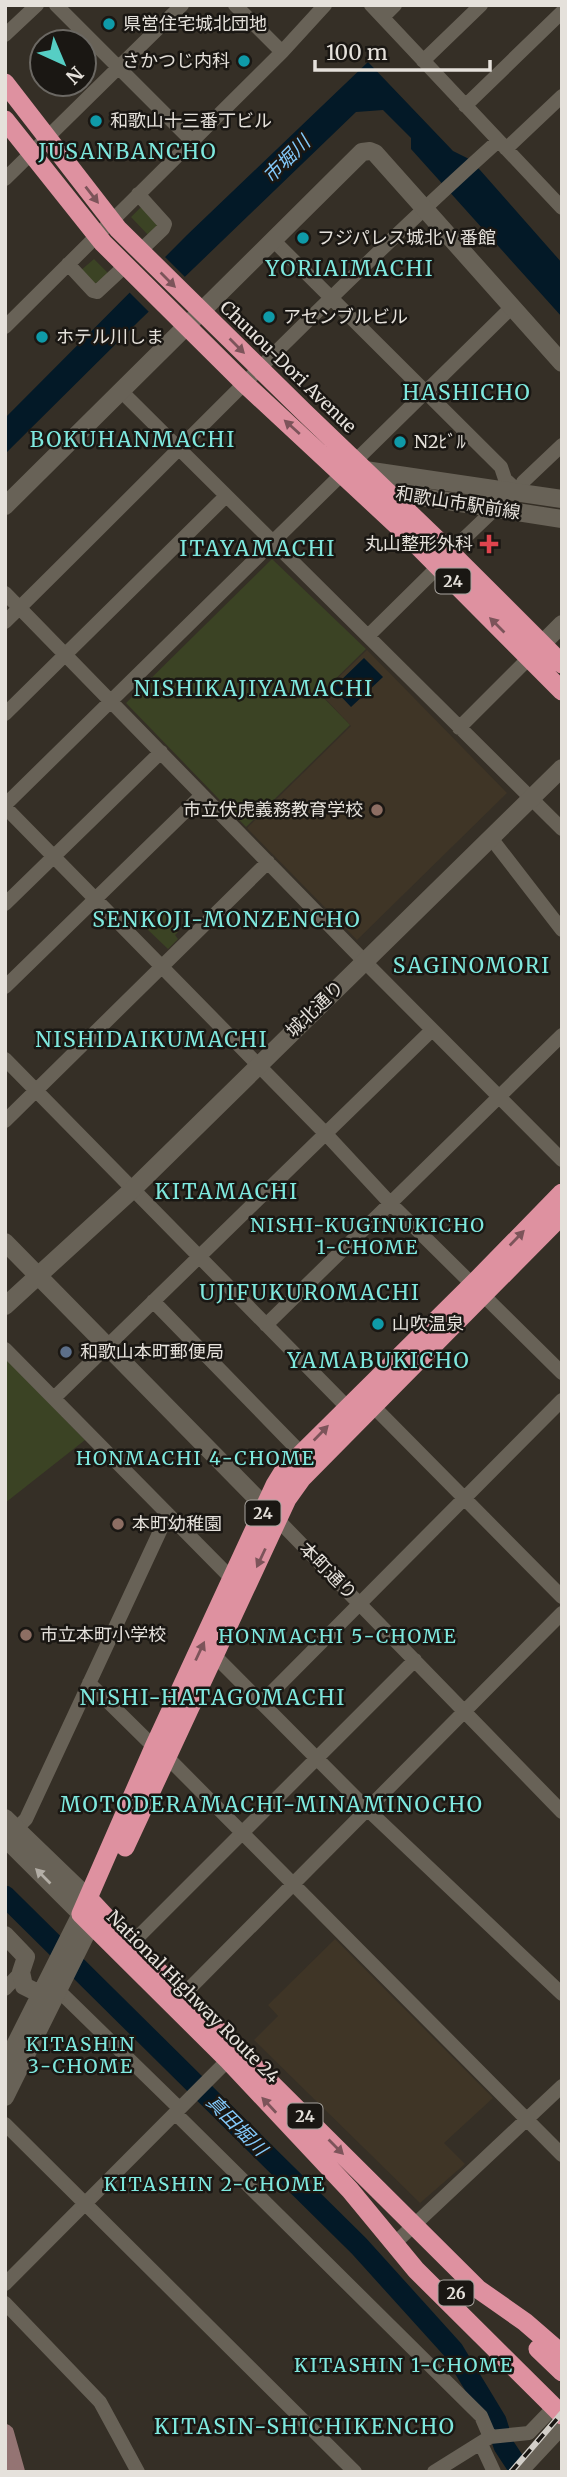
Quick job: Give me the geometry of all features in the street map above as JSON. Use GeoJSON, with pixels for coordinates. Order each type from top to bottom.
{"type":"FeatureCollection","features":[{"type":"Feature","properties":{"kind":"highway","name":"Chuuou-Dori Avenue"},"geometry":{"type":"LineString","coordinates":[[5,83],[111,220],[259,368],[354,472],[536,651],[562,691]]}},
{"type":"Feature","properties":{"kind":"highway","name":"Chuuou-Dori Avenue"},"geometry":{"type":"LineString","coordinates":[[5,120],[96,235],[130,271],[244,383],[354,472],[388,492],[444,559]]}},
{"type":"Feature","properties":{"kind":"highway","name":"Chuuou-Dori Avenue"},"geometry":{"type":"LineString","coordinates":[[536,651],[562,664]]}},
{"type":"Feature","properties":{"kind":"highway","name":"24"},"geometry":{"type":"LineString","coordinates":[[89,1911],[161,1752],[233,1580],[272,1514],[302,1478],[479,1289],[562,1193]]}},
{"type":"Feature","properties":{"kind":"highway","name":"24"},"geometry":{"type":"LineString","coordinates":[[89,1911],[107,1856],[215,1656],[272,1514],[275,1485],[284,1472],[347,1407],[562,1215]]}},
{"type":"Feature","properties":{"kind":"highway","name":"National Highway Route 24"},"geometry":{"type":"LineString","coordinates":[[89,1911],[131,1944],[183,1995],[350,2190],[402,2236],[525,2322],[562,2354]]}},
{"type":"Feature","properties":{"kind":"highway","name":"National Highway Route 24"},"geometry":{"type":"LineString","coordinates":[[89,1911],[233,2055],[402,2236],[416,2270],[559,2406]]}},
{"type":"Feature","properties":{"kind":"highway","name":"26"},"geometry":{"type":"LineString","coordinates":[[478,2289],[562,2372]]}},
{"type":"Feature","properties":{"kind":"main road"},"geometry":{"type":"LineString","coordinates":[[5,2433],[16,2472]]}},
{"type":"Feature","properties":{"kind":"street"},"geometry":{"type":"LineString","coordinates":[[5,35],[37,5]]}},
{"type":"Feature","properties":{"kind":"street"},"geometry":{"type":"LineString","coordinates":[[56,5],[192,141]]}},
{"type":"Feature","properties":{"kind":"street"},"geometry":{"type":"LineString","coordinates":[[5,179],[182,5]]}},
{"type":"Feature","properties":{"kind":"street"},"geometry":{"type":"LineString","coordinates":[[235,5],[282,52]]}},
{"type":"Feature","properties":{"kind":"street"},"geometry":{"type":"LineString","coordinates":[[7,321],[282,52],[325,5]]}},
{"type":"Feature","properties":{"kind":"street"},"geometry":{"type":"LineString","coordinates":[[371,5],[562,208]]}},
{"type":"Feature","properties":{"kind":"street"},"geometry":{"type":"LineString","coordinates":[[383,18],[396,5]]}},
{"type":"Feature","properties":{"kind":"street"},"geometry":{"type":"LineString","coordinates":[[423,61],[481,5]]}},
{"type":"Feature","properties":{"kind":"street"},"geometry":{"type":"LineString","coordinates":[[465,106],[562,12]]}},
{"type":"Feature","properties":{"kind":"street"},"geometry":{"type":"LineString","coordinates":[[5,622],[259,368],[430,203],[479,158],[502,145],[562,96]]}},
{"type":"Feature","properties":{"kind":"street"},"geometry":{"type":"LineString","coordinates":[[5,506],[120,390],[194,305],[273,240],[362,152],[370,150],[376,153],[430,203],[513,307],[562,363]]}},
{"type":"Feature","properties":{"kind":"street"},"geometry":{"type":"LineString","coordinates":[[138,194],[165,225],[145,256]]}},
{"type":"Feature","properties":{"kind":"street"},"geometry":{"type":"LineString","coordinates":[[273,240],[501,467],[505,480],[514,492]]}},
{"type":"Feature","properties":{"kind":"street"},"geometry":{"type":"LineString","coordinates":[[68,264],[97,292],[130,271]]}},
{"type":"Feature","properties":{"kind":"street"},"geometry":{"type":"LineString","coordinates":[[513,307],[425,391],[354,472],[272,542],[5,806],[390,1203],[562,1373]]}},
{"type":"Feature","properties":{"kind":"street"},"geometry":{"type":"LineString","coordinates":[[120,390],[562,829]]}},
{"type":"Feature","properties":{"kind":"street"},"geometry":{"type":"LineString","coordinates":[[368,636],[562,445]]}},
{"type":"Feature","properties":{"kind":"street","name":"和歌山市駅前線"},"geometry":{"type":"LineString","coordinates":[[354,472],[562,499]]}},
{"type":"Feature","properties":{"kind":"street","name":"和歌山市駅前線"},"geometry":{"type":"LineString","coordinates":[[388,492],[562,519]]}},
{"type":"Feature","properties":{"kind":"street"},"geometry":{"type":"LineString","coordinates":[[5,714],[226,496]]}},
{"type":"Feature","properties":{"kind":"street"},"geometry":{"type":"LineString","coordinates":[[5,593],[562,1160]]}},
{"type":"Feature","properties":{"kind":"street"},"geometry":{"type":"LineString","coordinates":[[459,727],[562,624]]}},
{"type":"Feature","properties":{"kind":"street"},"geometry":{"type":"LineString","coordinates":[[5,904],[161,752]]}},
{"type":"Feature","properties":{"kind":"street","name":"城北通り"},"geometry":{"type":"LineString","coordinates":[[5,1306],[133,1189],[562,768]]}},
{"type":"Feature","properties":{"kind":"street"},"geometry":{"type":"LineString","coordinates":[[5,986],[202,795]]}},
{"type":"Feature","properties":{"kind":"street"},"geometry":{"type":"LineString","coordinates":[[491,838],[562,930]]}},
{"type":"Feature","properties":{"kind":"street"},"geometry":{"type":"LineString","coordinates":[[5,1121],[268,862]]}},
{"type":"Feature","properties":{"kind":"street"},"geometry":{"type":"LineString","coordinates":[[54,1398],[432,1030]]}},
{"type":"Feature","properties":{"kind":"street"},"geometry":{"type":"LineString","coordinates":[[266,1325],[562,1035]]}},
{"type":"Feature","properties":{"kind":"street"},"geometry":{"type":"LineString","coordinates":[[5,1059],[347,1407]]}},
{"type":"Feature","properties":{"kind":"street","name":"本町通り"},"geometry":{"type":"LineString","coordinates":[[5,1242],[562,1812]]}},
{"type":"Feature","properties":{"kind":"street"},"geometry":{"type":"LineString","coordinates":[[153,1301],[302,1454]]}},
{"type":"Feature","properties":{"kind":"street"},"geometry":{"type":"LineString","coordinates":[[5,1349],[233,1580]]}},
{"type":"Feature","properties":{"kind":"street"},"geometry":{"type":"LineString","coordinates":[[261,1703],[562,1400]]}},
{"type":"Feature","properties":{"kind":"street"},"geometry":{"type":"LineString","coordinates":[[372,1405],[562,1597]]}},
{"type":"Feature","properties":{"kind":"street"},"geometry":{"type":"LineString","coordinates":[[9,1828],[26,1819],[168,1514]]}},
{"type":"Feature","properties":{"kind":"street"},"geometry":{"type":"LineString","coordinates":[[183,1995],[562,1613]]}},
{"type":"Feature","properties":{"kind":"street"},"geometry":{"type":"LineString","coordinates":[[215,1656],[368,1810],[562,1994]]}},
{"type":"Feature","properties":{"kind":"street"},"geometry":{"type":"LineString","coordinates":[[131,1944],[415,1660]]}},
{"type":"Feature","properties":{"kind":"street"},"geometry":{"type":"LineString","coordinates":[[89,1683],[242,1831],[562,2155]]}},
{"type":"Feature","properties":{"kind":"street"},"geometry":{"type":"LineString","coordinates":[[9,1828],[59,1871],[89,1911]]}},
{"type":"Feature","properties":{"kind":"street"},"geometry":{"type":"LineString","coordinates":[[9,1828],[89,1911]]}},
{"type":"Feature","properties":{"kind":"street"},"geometry":{"type":"LineString","coordinates":[[59,1871],[75,1875],[91,1871],[107,1856]]}},
{"type":"Feature","properties":{"kind":"street"},"geometry":{"type":"LineString","coordinates":[[5,2096],[49,1992],[89,1911]]}},
{"type":"Feature","properties":{"kind":"street"},"geometry":{"type":"LineString","coordinates":[[5,1935],[26,1957],[21,1972],[5,1989]]}},
{"type":"Feature","properties":{"kind":"street"},"geometry":{"type":"LineString","coordinates":[[21,1972],[24,1986],[49,1992],[177,2111],[481,2416],[494,2472]]}},
{"type":"Feature","properties":{"kind":"street"},"geometry":{"type":"LineString","coordinates":[[5,2066],[49,1992]]}},
{"type":"Feature","properties":{"kind":"street"},"geometry":{"type":"LineString","coordinates":[[5,2284],[233,2055]]}},
{"type":"Feature","properties":{"kind":"street"},"geometry":{"type":"LineString","coordinates":[[402,2236],[562,2086]]}},
{"type":"Feature","properties":{"kind":"street"},"geometry":{"type":"LineString","coordinates":[[5,2124],[355,2472]]}},
{"type":"Feature","properties":{"kind":"street"},"geometry":{"type":"LineString","coordinates":[[5,2303],[100,2402],[138,2472]]}},
{"type":"Feature","properties":{"kind":"street"},"geometry":{"type":"LineString","coordinates":[[434,2472],[485,2440],[529,2433],[559,2406]]}},
{"type":"Feature","properties":{"kind":"street"},"geometry":{"type":"LineString","coordinates":[[526,2466],[562,2428]]}},
{"type":"Feature","properties":{"kind":"shaded area","name":"市立伏虎義務教育学校"},"geometry":{"type":"Polygon","coordinates":[[[367,650],[507,793],[357,940],[247,828],[351,726],[321,694],[367,650]]]}},
{"type":"Feature","properties":{"kind":"shaded area"},"geometry":{"type":"Polygon","coordinates":[[[335,1939],[493,2098],[444,2143],[465,2164],[420,2203],[254,2040],[278,2016],[268,2005],[335,1939]]]}},
{"type":"Feature","properties":{"kind":"green space"},"geometry":{"type":"Polygon","coordinates":[[[142,206],[158,225],[149,236],[131,217],[142,206]]]}},
{"type":"Feature","properties":{"kind":"green space"},"geometry":{"type":"Polygon","coordinates":[[[94,259],[109,274],[92,283],[80,271],[94,259]]]}},
{"type":"Feature","properties":{"kind":"green space"},"geometry":{"type":"Polygon","coordinates":[[[272,559],[366,649],[320,694],[350,725],[246,827],[126,703],[272,559]]]}},
{"type":"Feature","properties":{"kind":"green space"},"geometry":{"type":"Polygon","coordinates":[[[164,910],[174,921],[171,924],[178,932],[175,935],[178,939],[168,949],[146,928],[164,910]]]}},
{"type":"Feature","properties":{"kind":"green space"},"geometry":{"type":"Polygon","coordinates":[[[5,1358],[85,1440],[5,1503],[5,1358]]]}},
{"type":"Feature","properties":{"kind":"water","name":"市堀川"},"geometry":{"type":"Polygon","coordinates":[[[368,62],[453,151],[469,159],[480,170],[562,263],[562,317],[411,149],[411,138],[383,110],[356,112],[5,454],[5,418],[187,235],[368,62]]]}},
{"type":"Feature","properties":{"kind":"water"},"geometry":{"type":"Polygon","coordinates":[[[364,658],[383,677],[351,707],[333,688],[364,658]]]}},
{"type":"Feature","properties":{"kind":"pier"},"geometry":{"type":"Polygon","coordinates":[[[163,255],[187,279],[151,314],[127,290],[163,255]]]}},
{"type":"Feature","properties":{"kind":"waterway","name":"真田堀川"},"geometry":{"type":"LineString","coordinates":[[5,1896],[359,2246],[453,2350],[496,2421],[504,2446],[521,2472]]}},
{"type":"Feature","properties":{"kind":"railway"},"geometry":{"type":"LineString","coordinates":[[511,2472],[562,2413]]}},
{"type":"Feature","properties":{"kind":"place","name":"県営住宅城北団地"},"geometry":{"type":"Point","coordinates":[109,24]}},
{"type":"Feature","properties":{"kind":"place","name":"さかつじ内科"},"geometry":{"type":"Point","coordinates":[244,61]}},
{"type":"Feature","properties":{"kind":"place","name":"和歌山十三番丁ビル"},"geometry":{"type":"Point","coordinates":[96,121]}},
{"type":"Feature","properties":{"kind":"place","name":"フジパレス城北Ⅴ番館"},"geometry":{"type":"Point","coordinates":[303,238]}},
{"type":"Feature","properties":{"kind":"place","name":"アセンブルビル"},"geometry":{"type":"Point","coordinates":[269,317]}},
{"type":"Feature","properties":{"kind":"place","name":"ホテル川しま"},"geometry":{"type":"Point","coordinates":[42,337]}},
{"type":"Feature","properties":{"kind":"place","name":"N2ﾋﾞﾙ"},"geometry":{"type":"Point","coordinates":[400,442]}},
{"type":"Feature","properties":{"kind":"place","name":"丸山整形外科"},"geometry":{"type":"Point","coordinates":[489,544]}},
{"type":"Feature","properties":{"kind":"place","name":"市立伏虎義務教育学校"},"geometry":{"type":"Point","coordinates":[377,810]}},
{"type":"Feature","properties":{"kind":"place","name":"山吹温泉"},"geometry":{"type":"Point","coordinates":[378,1324]}},
{"type":"Feature","properties":{"kind":"place","name":"和歌山本町郵便局"},"geometry":{"type":"Point","coordinates":[66,1352]}},
{"type":"Feature","properties":{"kind":"place","name":"本町幼稚園"},"geometry":{"type":"Point","coordinates":[118,1524]}},
{"type":"Feature","properties":{"kind":"place","name":"市立本町小学校"},"geometry":{"type":"Point","coordinates":[26,1635]}},
{"type":"Feature","properties":{"kind":"district","name":"JUSANBANCHO"},"geometry":{"type":"Point","coordinates":[128,152]}},
{"type":"Feature","properties":{"kind":"district","name":"YORIAIMACHI"},"geometry":{"type":"Point","coordinates":[350,269]}},
{"type":"Feature","properties":{"kind":"district","name":"HASHICHO"},"geometry":{"type":"Point","coordinates":[467,393]}},
{"type":"Feature","properties":{"kind":"district","name":"BOKUHANMACHI"},"geometry":{"type":"Point","coordinates":[133,440]}},
{"type":"Feature","properties":{"kind":"district","name":"ITAYAMACHI"},"geometry":{"type":"Point","coordinates":[258,549]}},
{"type":"Feature","properties":{"kind":"district","name":"NISHIKAJIYAMACHI"},"geometry":{"type":"Point","coordinates":[254,689]}},
{"type":"Feature","properties":{"kind":"district","name":"SENKOJI-MONZENCHO"},"geometry":{"type":"Point","coordinates":[227,920]}},
{"type":"Feature","properties":{"kind":"district","name":"SAGINOMORI"},"geometry":{"type":"Point","coordinates":[472,966]}},
{"type":"Feature","properties":{"kind":"district","name":"NISHIDAIKUMACHI"},"geometry":{"type":"Point","coordinates":[152,1040]}},
{"type":"Feature","properties":{"kind":"district","name":"KITAMACHI"},"geometry":{"type":"Point","coordinates":[227,1192]}},
{"type":"Feature","properties":{"kind":"district","name":"NISHI-KUGINUKICHO 1-CHOME"},"geometry":{"type":"Point","coordinates":[368,1236]}},
{"type":"Feature","properties":{"kind":"district","name":"UJIFUKUROMACHI"},"geometry":{"type":"Point","coordinates":[310,1293]}},
{"type":"Feature","properties":{"kind":"district","name":"YAMABUKICHO"},"geometry":{"type":"Point","coordinates":[379,1361]}},
{"type":"Feature","properties":{"kind":"district","name":"HONMACHI 4-CHOME"},"geometry":{"type":"Point","coordinates":[196,1458]}},
{"type":"Feature","properties":{"kind":"district","name":"HONMACHI 5-CHOME"},"geometry":{"type":"Point","coordinates":[338,1636]}},
{"type":"Feature","properties":{"kind":"district","name":"NISHI-HATAGOMACHI"},"geometry":{"type":"Point","coordinates":[213,1698]}},
{"type":"Feature","properties":{"kind":"district","name":"MOTODERAMACHI-MINAMINOCHO"},"geometry":{"type":"Point","coordinates":[272,1805]}},
{"type":"Feature","properties":{"kind":"district","name":"KITASHIN 3-CHOME"},"geometry":{"type":"Point","coordinates":[81,2055]}},
{"type":"Feature","properties":{"kind":"district","name":"KITASHIN 2-CHOME"},"geometry":{"type":"Point","coordinates":[215,2184]}},
{"type":"Feature","properties":{"kind":"district","name":"KITASHIN 1-CHOME"},"geometry":{"type":"Point","coordinates":[404,2365]}},
{"type":"Feature","properties":{"kind":"district","name":"KITASIN-SHICHIKENCHO"},"geometry":{"type":"Point","coordinates":[305,2427]}}]}
